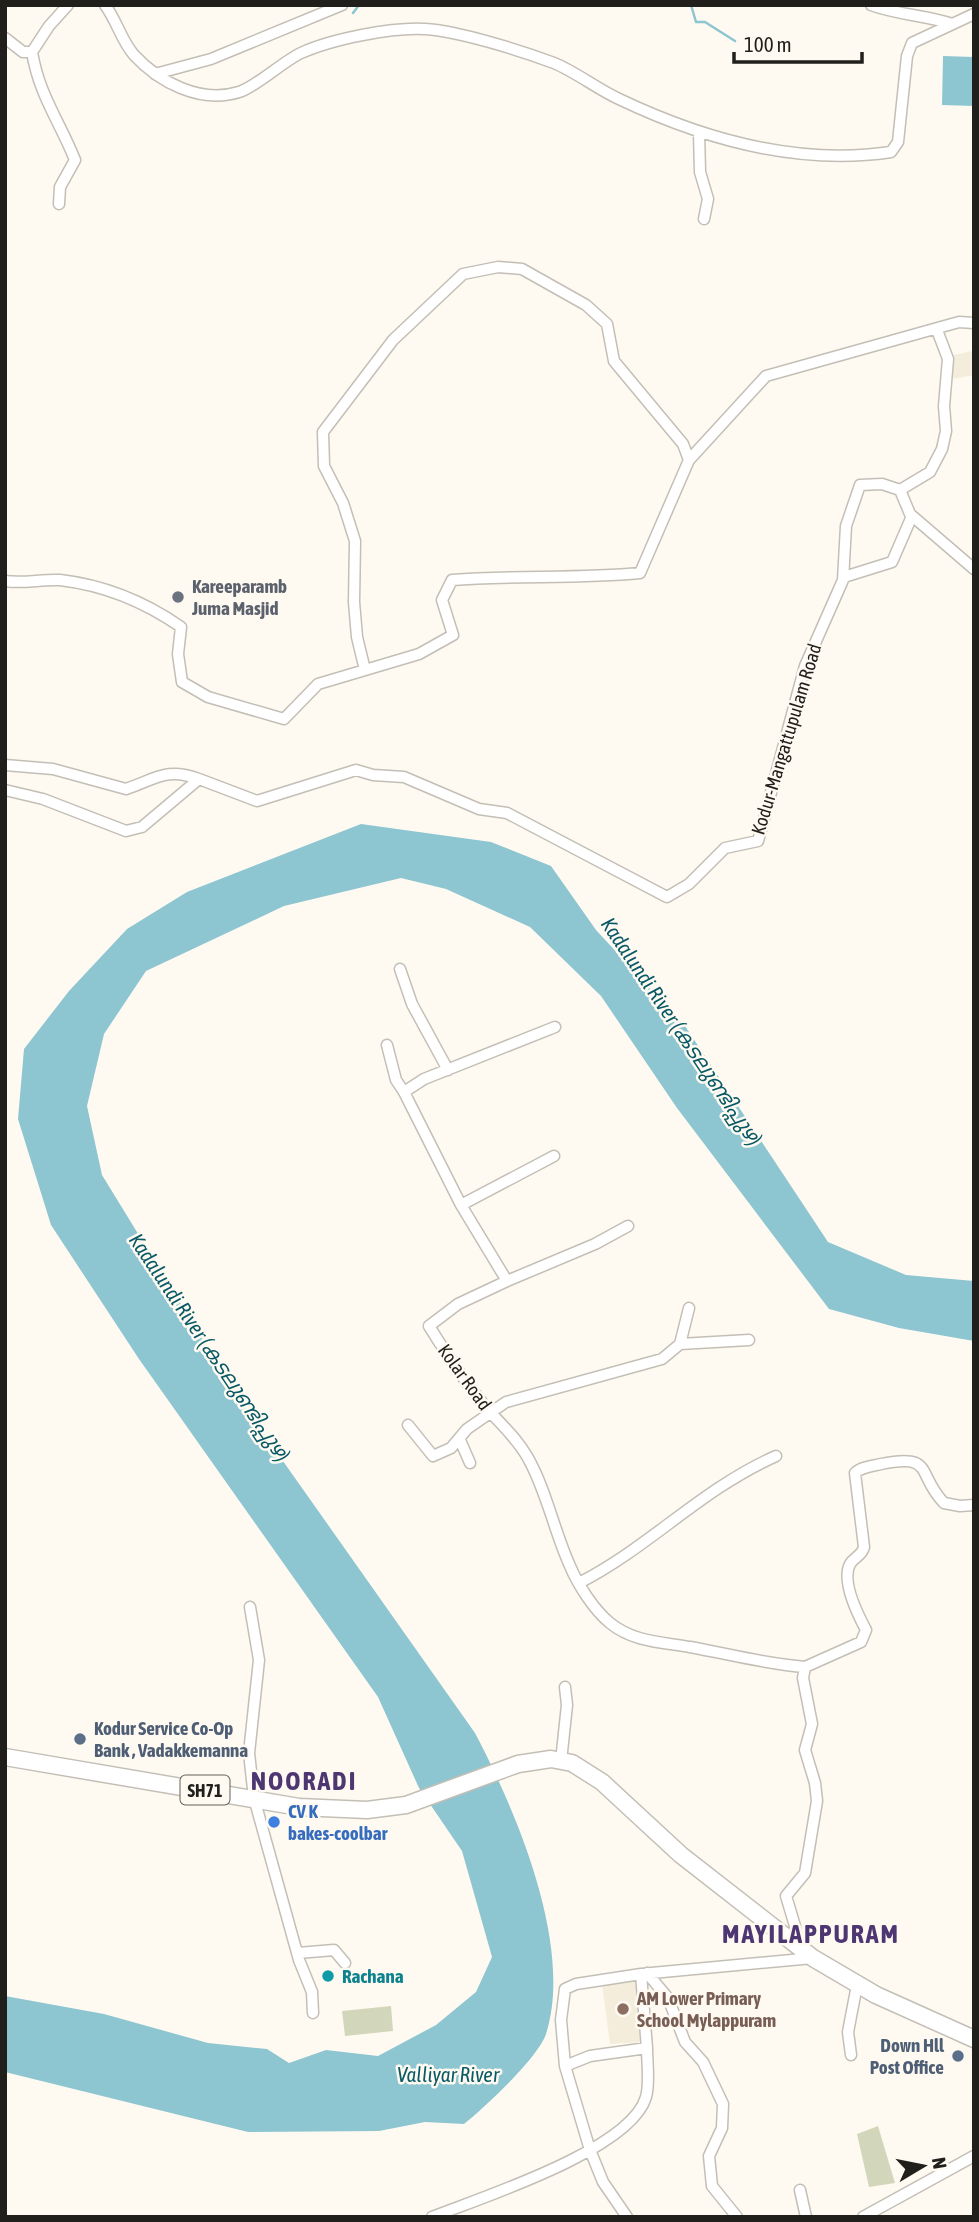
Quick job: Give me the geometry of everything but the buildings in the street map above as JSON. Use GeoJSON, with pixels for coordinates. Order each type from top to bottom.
{"type":"FeatureCollection","features":[{"type":"Feature","properties":{"kind":"main road","name":"SH71"},"geometry":{"type":"LineString","coordinates":[[5,1757],[299,1807],[367,1810],[406,1805],[518,1764],[551,1759],[572,1763],[601,1782],[681,1854],[813,1958],[857,1985],[974,2039]]}},
{"type":"Feature","properties":{"kind":"street"},"geometry":{"type":"LineString","coordinates":[[32,52],[49,26],[68,5]]}},
{"type":"Feature","properties":{"kind":"street"},"geometry":{"type":"LineString","coordinates":[[105,5],[133,53],[163,82],[209,95],[239,92],[300,54],[336,39],[425,29],[555,64],[618,99],[699,133],[753,147],[818,155],[891,152],[898,142],[907,56],[912,43],[974,13]]}},
{"type":"Feature","properties":{"kind":"street"},"geometry":{"type":"LineString","coordinates":[[155,74],[211,59],[342,5]]}},
{"type":"Feature","properties":{"kind":"street"},"geometry":{"type":"LineString","coordinates":[[871,5],[900,15],[926,15],[953,24]]}},
{"type":"Feature","properties":{"kind":"street"},"geometry":{"type":"LineString","coordinates":[[5,38],[23,51],[32,52]]}},
{"type":"Feature","properties":{"kind":"street"},"geometry":{"type":"LineString","coordinates":[[32,52],[52,117],[75,160],[60,187],[59,204]]}},
{"type":"Feature","properties":{"kind":"street"},"geometry":{"type":"LineString","coordinates":[[699,133],[700,172],[708,199],[704,219]]}},
{"type":"Feature","properties":{"kind":"street"},"geometry":{"type":"LineString","coordinates":[[365,670],[357,637],[355,541],[343,503],[324,466],[323,432],[393,340],[463,274],[498,267],[522,269],[586,305],[607,324],[614,361],[683,444],[689,460]]}},
{"type":"Feature","properties":{"kind":"street"},"geometry":{"type":"LineString","coordinates":[[181,626],[178,654],[182,682],[208,697],[285,719],[318,684],[419,654],[453,635],[442,600],[452,580],[512,576],[580,578],[640,573],[689,460],[766,376],[959,322],[974,323]]}},
{"type":"Feature","properties":{"kind":"street"},"geometry":{"type":"LineString","coordinates":[[937,330],[948,359],[944,440],[930,472],[900,490],[912,516],[974,569]]}},
{"type":"Feature","properties":{"kind":"street","name":"Kodur-Mangattupulam Road"},"geometry":{"type":"LineString","coordinates":[[198,779],[257,801],[356,770],[373,775],[404,777],[479,809],[507,813],[667,897],[689,884],[725,848],[758,841],[805,666],[844,577],[846,526],[860,485],[882,484],[900,490]]}},
{"type":"Feature","properties":{"kind":"street"},"geometry":{"type":"LineString","coordinates":[[844,577],[892,562],[912,516]]}},
{"type":"Feature","properties":{"kind":"street"},"geometry":{"type":"LineString","coordinates":[[5,581],[23,583],[56,580],[94,585],[156,610],[181,626]]}},
{"type":"Feature","properties":{"kind":"street"},"geometry":{"type":"LineString","coordinates":[[169,608],[176,623],[181,626]]}},
{"type":"Feature","properties":{"kind":"street"},"geometry":{"type":"LineString","coordinates":[[5,765],[53,769],[126,789],[160,774],[182,773],[198,779],[142,827],[126,831],[43,799],[5,790]]}},
{"type":"Feature","properties":{"kind":"street"},"geometry":{"type":"LineString","coordinates":[[400,969],[412,1004],[448,1070]]}},
{"type":"Feature","properties":{"kind":"street"},"geometry":{"type":"LineString","coordinates":[[404,1092],[424,1079],[555,1027]]}},
{"type":"Feature","properties":{"kind":"street"},"geometry":{"type":"LineString","coordinates":[[387,1045],[396,1080],[461,1205],[507,1281],[595,1244],[628,1226]]}},
{"type":"Feature","properties":{"kind":"street"},"geometry":{"type":"LineString","coordinates":[[461,1205],[554,1156]]}},
{"type":"Feature","properties":{"kind":"street","name":"Kolar Road"},"geometry":{"type":"LineString","coordinates":[[507,1281],[458,1304],[429,1326],[491,1413],[507,1427],[527,1456],[541,1484],[579,1583],[610,1623],[632,1636],[756,1663],[805,1667]]}},
{"type":"Feature","properties":{"kind":"street"},"geometry":{"type":"LineString","coordinates":[[408,1425],[433,1456],[460,1440],[467,1429],[506,1402],[662,1359],[680,1344],[689,1308]]}},
{"type":"Feature","properties":{"kind":"street"},"geometry":{"type":"LineString","coordinates":[[680,1344],[749,1340]]}},
{"type":"Feature","properties":{"kind":"street"},"geometry":{"type":"LineString","coordinates":[[460,1440],[470,1463]]}},
{"type":"Feature","properties":{"kind":"street"},"geometry":{"type":"LineString","coordinates":[[579,1583],[635,1550],[719,1485],[776,1456]]}},
{"type":"Feature","properties":{"kind":"street"},"geometry":{"type":"LineString","coordinates":[[794,1943],[795,1926],[786,1896],[805,1873],[817,1801],[815,1783],[805,1750],[813,1724],[803,1678],[805,1667],[861,1642],[866,1630],[852,1603],[848,1574],[850,1564],[862,1553],[864,1547],[856,1488],[858,1470],[910,1460],[923,1467],[944,1503],[949,1506],[974,1505]]}},
{"type":"Feature","properties":{"kind":"street"},"geometry":{"type":"LineString","coordinates":[[250,1607],[259,1660],[249,1753],[254,1798],[298,1954],[312,1992],[313,2013]]}},
{"type":"Feature","properties":{"kind":"street"},"geometry":{"type":"LineString","coordinates":[[561,1761],[567,1705],[565,1687]]}},
{"type":"Feature","properties":{"kind":"street"},"geometry":{"type":"LineString","coordinates":[[298,1954],[334,1950],[345,1963]]}},
{"type":"Feature","properties":{"kind":"street"},"geometry":{"type":"LineString","coordinates":[[627,2217],[603,2182],[590,2150],[565,2066],[561,2020],[565,1989],[576,1984],[644,1974],[813,1958]]}},
{"type":"Feature","properties":{"kind":"street"},"geometry":{"type":"LineString","coordinates":[[432,2217],[564,2165],[590,2150],[633,2118],[646,2098],[644,1974]]}},
{"type":"Feature","properties":{"kind":"street"},"geometry":{"type":"LineString","coordinates":[[644,1974],[668,1998],[685,2042],[703,2062],[723,2104],[722,2129],[709,2156],[712,2186],[737,2217]]}},
{"type":"Feature","properties":{"kind":"street"},"geometry":{"type":"LineString","coordinates":[[850,2055],[848,2032],[857,1985]]}},
{"type":"Feature","properties":{"kind":"street"},"geometry":{"type":"LineString","coordinates":[[565,2066],[590,2056],[647,2048]]}},
{"type":"Feature","properties":{"kind":"street"},"geometry":{"type":"LineString","coordinates":[[863,2217],[974,2156]]}},
{"type":"Feature","properties":{"kind":"street"},"geometry":{"type":"LineString","coordinates":[[800,2190],[806,2217]]}},
{"type":"Feature","properties":{"kind":"shaded area"},"geometry":{"type":"Polygon","coordinates":[[[972,351],[974,375],[954,379],[949,356],[972,351]]]}},
{"type":"Feature","properties":{"kind":"shaded area","name":"AM Lower Primary School Mylappuram"},"geometry":{"type":"Polygon","coordinates":[[[637,1970],[643,2042],[610,2044],[601,1977],[637,1970]]]}},
{"type":"Feature","properties":{"kind":"green space"},"geometry":{"type":"Polygon","coordinates":[[[391,2006],[393,2031],[345,2036],[342,2011],[391,2006]]]}},
{"type":"Feature","properties":{"kind":"green space"},"geometry":{"type":"Polygon","coordinates":[[[878,2126],[895,2183],[869,2187],[857,2134],[878,2126]]]}},
{"type":"Feature","properties":{"kind":"water"},"geometry":{"type":"Polygon","coordinates":[[[943,56],[974,57],[974,106],[942,105],[943,56]]]}},
{"type":"Feature","properties":{"kind":"water","name":"Valliyar River"},"geometry":{"type":"Polygon","coordinates":[[[361,824],[491,842],[551,866],[596,930],[685,1026],[828,1242],[906,1275],[974,1281],[974,1341],[899,1328],[829,1309],[677,1108],[601,996],[530,927],[446,889],[401,878],[284,906],[146,971],[104,1034],[87,1106],[102,1175],[242,1403],[475,1733],[523,1839],[547,1921],[552,1961],[553,1999],[546,2034],[541,2044],[510,2082],[464,2124],[425,2122],[379,2131],[248,2132],[5,2072],[5,1996],[104,2014],[208,2043],[267,2049],[289,2063],[326,2050],[378,2056],[436,2025],[476,1992],[492,1957],[462,1851],[419,1788],[378,1697],[139,1359],[51,1225],[18,1119],[24,1049],[69,991],[127,929],[187,892],[361,824]]]}},
{"type":"Feature","properties":{"kind":"waterway"},"geometry":{"type":"LineString","coordinates":[[353,13],[359,5]]}},
{"type":"Feature","properties":{"kind":"waterway"},"geometry":{"type":"LineString","coordinates":[[691,5],[696,22],[705,22],[735,41]]}},
{"type":"Feature","properties":{"kind":"place","name":"Kareeparamb Juma Masjid"},"geometry":{"type":"Point","coordinates":[178,597]}},
{"type":"Feature","properties":{"kind":"place","name":"Kodur Service Co-Op Bank , Vadakkemanna"},"geometry":{"type":"Point","coordinates":[80,1739]}},
{"type":"Feature","properties":{"kind":"place","name":"CV K bakes-coolbar"},"geometry":{"type":"Point","coordinates":[274,1822]}},
{"type":"Feature","properties":{"kind":"place","name":"Rachana"},"geometry":{"type":"Point","coordinates":[328,1976]}},
{"type":"Feature","properties":{"kind":"place","name":"AM Lower Primary School Mylappuram"},"geometry":{"type":"Point","coordinates":[623,2009]}},
{"type":"Feature","properties":{"kind":"place","name":"Down Hll Post Office"},"geometry":{"type":"Point","coordinates":[958,2056]}},
{"type":"Feature","properties":{"kind":"district","name":"NOORADI"},"geometry":{"type":"Point","coordinates":[304,1781]}},
{"type":"Feature","properties":{"kind":"district","name":"MAYILAPPURAM"},"geometry":{"type":"Point","coordinates":[811,1934]}},
{"type":"Feature","properties":{"kind":"water label","name":"Kadalundi River (കടലുണ്ടിപ്പുഴ)"},"geometry":{"type":"Point","coordinates":[682,1031]}},
{"type":"Feature","properties":{"kind":"water label","name":"Kadalundi River (കടലുണ്ടിപ്പുഴ)"},"geometry":{"type":"Point","coordinates":[210,1347]}}]}
